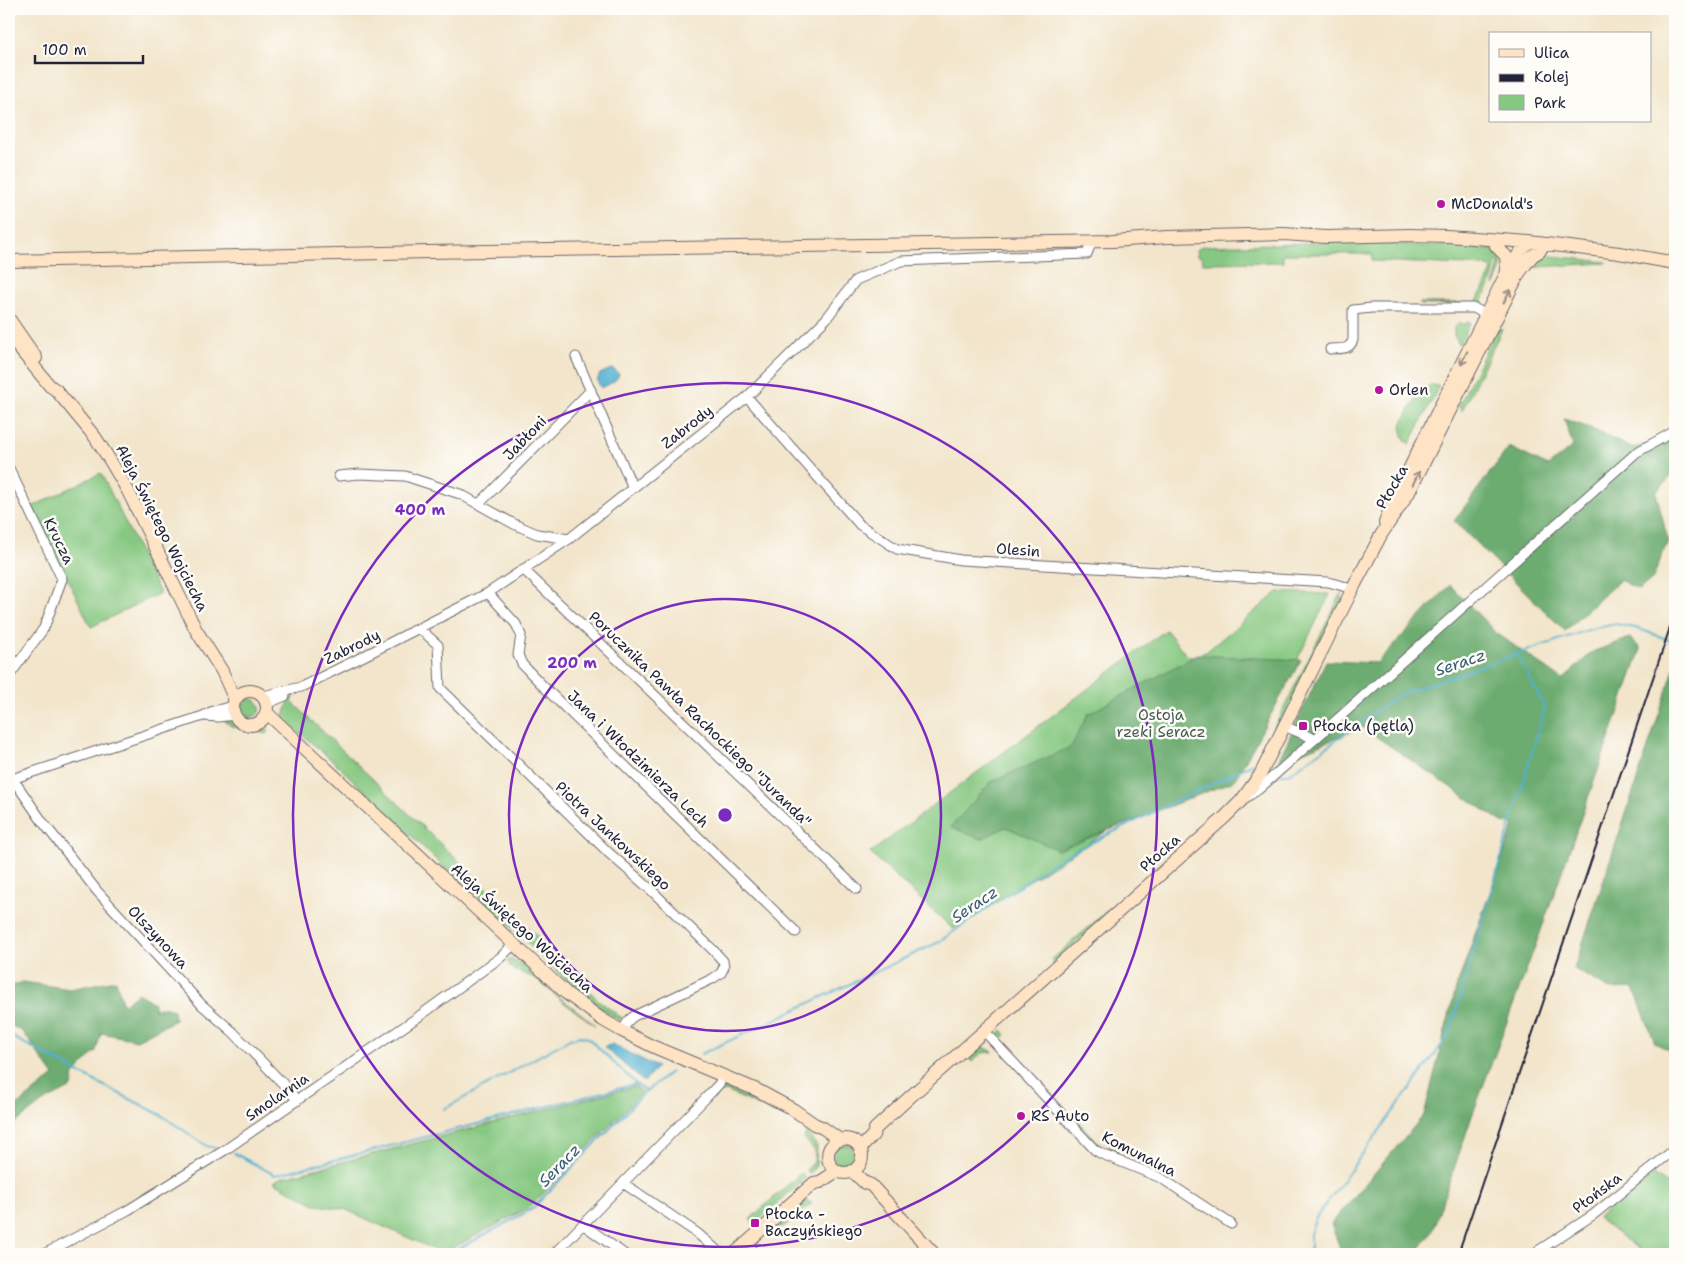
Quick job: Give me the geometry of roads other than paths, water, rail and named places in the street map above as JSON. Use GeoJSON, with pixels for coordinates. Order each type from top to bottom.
{"type":"FeatureCollection","features":[{"type":"Feature","properties":{"kind":"street"},"geometry":{"type":"LineString","coordinates":[[9,261],[1092,241],[1190,243],[1284,240],[1326,236],[1410,235],[1447,236],[1526,247],[1540,251],[1675,264]]}},
{"type":"Feature","properties":{"kind":"street"},"geometry":{"type":"LineString","coordinates":[[1378,236],[1496,246],[1619,253],[1675,264]]}},
{"type":"Feature","properties":{"kind":"street","name":"Zabrody"},"geometry":{"type":"LineString","coordinates":[[264,708],[290,694],[295,689],[488,593],[569,539],[747,398],[826,319],[856,280],[901,261],[1087,254],[1092,241]]}},
{"type":"Feature","properties":{"kind":"street"},"geometry":{"type":"LineString","coordinates":[[1496,246],[1506,256],[1513,273]]}},
{"type":"Feature","properties":{"kind":"street","name":"Płocka"},"geometry":{"type":"LineString","coordinates":[[734,1254],[814,1184],[816,1177],[841,1152],[873,1135],[875,1129],[1216,826],[1241,801],[1260,775],[1352,590],[1382,535],[1408,494],[1422,454],[1526,247]]}},
{"type":"Feature","properties":{"kind":"street","name":"Płocka"},"geometry":{"type":"LineString","coordinates":[[1513,273],[1540,251]]}},
{"type":"Feature","properties":{"kind":"street"},"geometry":{"type":"LineString","coordinates":[[1330,349],[1346,348],[1351,345],[1353,340],[1353,310],[1370,308],[1474,308],[1490,317]]}},
{"type":"Feature","properties":{"kind":"street"},"geometry":{"type":"LineString","coordinates":[[9,319],[54,383],[56,390]]}},
{"type":"Feature","properties":{"kind":"street","name":"Aleja Świętego Wojciecha"},"geometry":{"type":"LineString","coordinates":[[9,336],[89,430],[111,462],[128,491],[196,630],[222,671],[230,677],[237,703]]}},
{"type":"Feature","properties":{"kind":"street"},"geometry":{"type":"LineString","coordinates":[[576,357],[633,488]]}},
{"type":"Feature","properties":{"kind":"street","name":"Jabłoni"},"geometry":{"type":"LineString","coordinates":[[479,504],[591,390]]}},
{"type":"Feature","properties":{"kind":"street","name":"Olesin"},"geometry":{"type":"LineString","coordinates":[[747,398],[860,525],[897,550],[961,560],[1328,582],[1352,590]]}},
{"type":"Feature","properties":{"kind":"street"},"geometry":{"type":"LineString","coordinates":[[1241,801],[1259,789],[1638,452],[1675,431]]}},
{"type":"Feature","properties":{"kind":"street","name":"Krucza"},"geometry":{"type":"LineString","coordinates":[[9,468],[62,578],[44,628],[9,676]]}},
{"type":"Feature","properties":{"kind":"street"},"geometry":{"type":"LineString","coordinates":[[340,476],[359,474],[405,476],[460,494],[514,524],[537,534],[569,539]]}},
{"type":"Feature","properties":{"kind":"street","name":"Porucznika Pawła Rachockiego \"Juranda\""},"geometry":{"type":"LineString","coordinates":[[523,569],[857,889]]}},
{"type":"Feature","properties":{"kind":"street","name":"Jana i Włodzimierza Lech"},"geometry":{"type":"LineString","coordinates":[[488,593],[516,624],[520,635],[518,655],[522,664],[796,932]]}},
{"type":"Feature","properties":{"kind":"street","name":"Piotra Jankowskiego"},"geometry":{"type":"LineString","coordinates":[[419,628],[438,645],[440,688],[610,854],[650,889],[723,962],[724,967],[717,976],[634,1016],[628,1020],[622,1031]]}},
{"type":"Feature","properties":{"kind":"street"},"geometry":{"type":"LineString","coordinates":[[11,779],[203,716],[218,717],[237,703],[254,691],[264,708],[251,724],[246,724],[238,719],[237,703]]}},
{"type":"Feature","properties":{"kind":"street","name":"Aleja Świętego Wojciecha"},"geometry":{"type":"LineString","coordinates":[[264,708],[293,739],[566,993],[603,1020],[622,1031],[654,1047],[779,1101],[823,1128],[841,1152]]}},
{"type":"Feature","properties":{"kind":"street"},"geometry":{"type":"LineString","coordinates":[[1284,726],[1315,739]]}},
{"type":"Feature","properties":{"kind":"street","name":"Olszynowa"},"geometry":{"type":"LineString","coordinates":[[11,779],[98,891],[202,1005],[233,1032],[297,1100]]}},
{"type":"Feature","properties":{"kind":"street","name":"Smolarnia"},"geometry":{"type":"LineString","coordinates":[[44,1254],[128,1210],[225,1150],[418,1018],[501,957],[513,945]]}},
{"type":"Feature","properties":{"kind":"street","name":"Komunalna"},"geometry":{"type":"LineString","coordinates":[[984,1031],[1095,1150],[1161,1178],[1231,1224]]}},
{"type":"Feature","properties":{"kind":"street"},"geometry":{"type":"LineString","coordinates":[[554,1254],[702,1103],[718,1084],[722,1076]]}},
{"type":"Feature","properties":{"kind":"street","name":"Płońska"},"geometry":{"type":"LineString","coordinates":[[1533,1254],[1594,1215],[1675,1149]]}},
{"type":"Feature","properties":{"kind":"street"},"geometry":{"type":"LineString","coordinates":[[841,1152],[862,1157],[856,1167],[845,1172],[841,1152]]}},
{"type":"Feature","properties":{"kind":"street"},"geometry":{"type":"LineString","coordinates":[[856,1167],[865,1183],[871,1185],[934,1254]]}},
{"type":"Feature","properties":{"kind":"street"},"geometry":{"type":"LineString","coordinates":[[623,1183],[697,1233],[720,1254]]}},
{"type":"Feature","properties":{"kind":"street"},"geometry":{"type":"LineString","coordinates":[[584,1225],[624,1254]]}},
{"type":"Feature","properties":{"kind":"street"},"geometry":{"type":"LineString","coordinates":[[747,1243],[756,1254]]}},
{"type":"Feature","properties":{"kind":"water"},"geometry":{"type":"Polygon","coordinates":[[[611,369],[619,374],[618,377],[601,388],[597,381],[600,374],[611,369]]]}},
{"type":"Feature","properties":{"kind":"water"},"geometry":{"type":"Polygon","coordinates":[[[612,1044],[657,1067],[644,1082],[604,1047],[612,1044]]]}},
{"type":"Feature","properties":{"kind":"waterway","name":"Seracz"},"geometry":{"type":"LineString","coordinates":[[1280,774],[1289,774],[1400,694],[1591,629],[1616,624],[1639,629],[1675,642]]}},
{"type":"Feature","properties":{"kind":"waterway"},"geometry":{"type":"LineString","coordinates":[[1310,1250],[1310,1234],[1315,1219],[1449,1035],[1545,708],[1517,654]]}},
{"type":"Feature","properties":{"kind":"waterway","name":"Seracz"},"geometry":{"type":"LineString","coordinates":[[701,1054],[937,943],[1062,857],[1254,763]]}},
{"type":"Feature","properties":{"kind":"waterway"},"geometry":{"type":"LineString","coordinates":[[9,1035],[161,1115],[207,1146],[215,1148]]}},
{"type":"Feature","properties":{"kind":"waterway"},"geometry":{"type":"LineString","coordinates":[[444,1109],[570,1039],[580,1036],[588,1038],[636,1084]]}},
{"type":"Feature","properties":{"kind":"waterway","name":"Seracz"},"geometry":{"type":"LineString","coordinates":[[449,1254],[532,1209],[646,1091],[671,1072]]}},
{"type":"Feature","properties":{"kind":"waterway"},"geometry":{"type":"LineString","coordinates":[[234,1153],[275,1175],[636,1084],[646,1091]]}},
{"type":"Feature","properties":{"kind":"railway"},"geometry":{"type":"LineString","coordinates":[[1458,1254],[1675,613]]}},
{"type":"Feature","properties":{"kind":"place","name":"McDonald's"},"geometry":{"type":"Point","coordinates":[1441,204]}},
{"type":"Feature","properties":{"kind":"place","name":"Orlen"},"geometry":{"type":"Point","coordinates":[1379,390]}},
{"type":"Feature","properties":{"kind":"place","name":"Płocka (pętla)"},"geometry":{"type":"Point","coordinates":[1303,726]}},
{"type":"Feature","properties":{"kind":"place","name":"RS Auto"},"geometry":{"type":"Point","coordinates":[1021,1116]}},
{"type":"Feature","properties":{"kind":"place","name":"Płocka - Baczyńskiego"},"geometry":{"type":"Point","coordinates":[755,1223]}},
{"type":"Feature","properties":{"kind":"park label","name":"Ostoja rzeki Seracz"},"geometry":{"type":"Point","coordinates":[1161,724]}}]}
